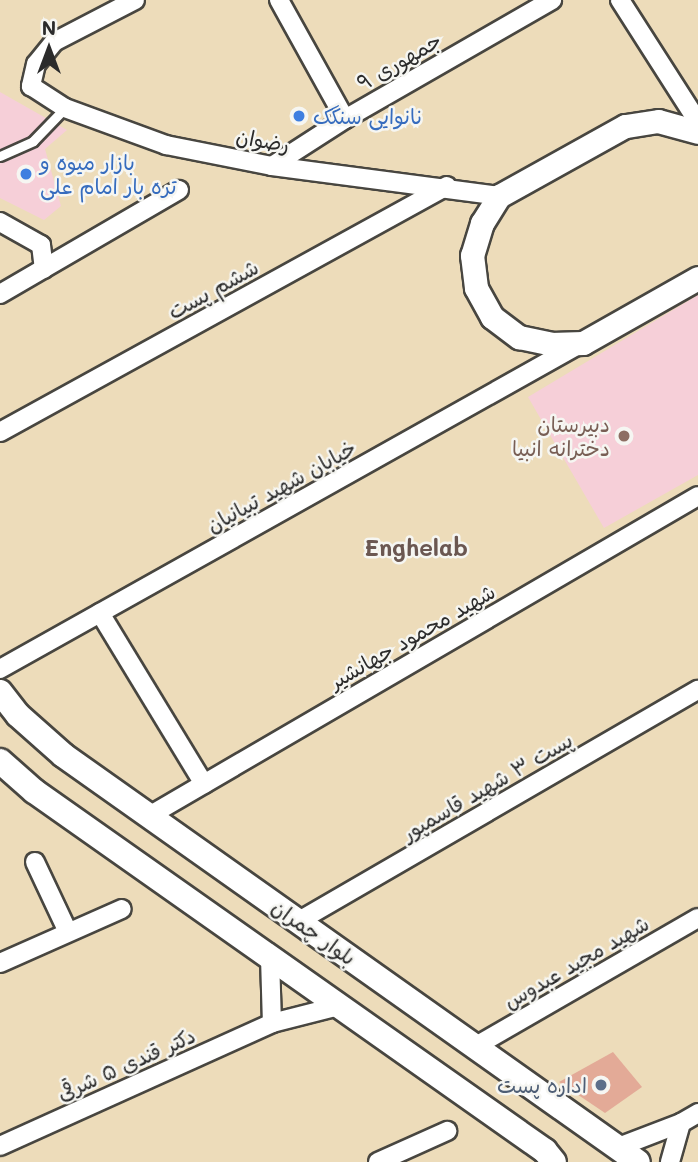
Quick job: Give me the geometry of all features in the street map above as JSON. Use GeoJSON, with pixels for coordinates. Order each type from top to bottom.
{"type":"FeatureCollection","features":[{"type":"Feature","properties":{"kind":"main road","name":"بلوار چمران"},"geometry":{"type":"LineString","coordinates":[[0,692],[18,715],[63,755],[476,1046],[618,1155],[638,1162]]}},
{"type":"Feature","properties":{"kind":"main road"},"geometry":{"type":"LineString","coordinates":[[6,773],[270,957],[554,1162]]}},
{"type":"Feature","properties":{"kind":"street","name":"رضوان"},"geometry":{"type":"LineString","coordinates":[[135,0],[54,43],[36,64],[31,86],[65,108],[166,145],[272,166],[447,186],[499,196]]}},
{"type":"Feature","properties":{"kind":"street"},"geometry":{"type":"LineString","coordinates":[[279,0],[345,119]]}},
{"type":"Feature","properties":{"kind":"street","name":"جمهوری ۹"},"geometry":{"type":"LineString","coordinates":[[272,166],[345,119],[552,0]]}},
{"type":"Feature","properties":{"kind":"street"},"geometry":{"type":"LineString","coordinates":[[620,0],[698,122]]}},
{"type":"Feature","properties":{"kind":"street"},"geometry":{"type":"LineString","coordinates":[[698,132],[658,121],[625,126],[499,196],[482,223],[472,255],[476,288],[492,317],[519,337],[551,344],[583,343],[698,278]]}},
{"type":"Feature","properties":{"kind":"street","name":"ششم پست"},"geometry":{"type":"LineString","coordinates":[[0,432],[447,186]]}},
{"type":"Feature","properties":{"kind":"street"},"geometry":{"type":"LineString","coordinates":[[0,294],[179,190]]}},
{"type":"Feature","properties":{"kind":"street"},"geometry":{"type":"LineString","coordinates":[[0,222],[41,245],[44,269]]}},
{"type":"Feature","properties":{"kind":"street","name":"خیابان شهید تبیانیان"},"geometry":{"type":"LineString","coordinates":[[0,669],[583,343]]}},
{"type":"Feature","properties":{"kind":"street","name":"شهید محمود جهانشیر"},"geometry":{"type":"LineString","coordinates":[[149,816],[698,496]]}},
{"type":"Feature","properties":{"kind":"street"},"geometry":{"type":"LineString","coordinates":[[100,613],[204,784]]}},
{"type":"Feature","properties":{"kind":"street","name":"پست ۳ شهید قاسمپور"},"geometry":{"type":"LineString","coordinates":[[299,921],[698,690]]}},
{"type":"Feature","properties":{"kind":"street"},"geometry":{"type":"LineString","coordinates":[[35,862],[68,932]]}},
{"type":"Feature","properties":{"kind":"street"},"geometry":{"type":"LineString","coordinates":[[0,963],[122,909]]}},
{"type":"Feature","properties":{"kind":"street","name":"شهید مجید عبدوس"},"geometry":{"type":"LineString","coordinates":[[476,1046],[698,918]]}},
{"type":"Feature","properties":{"kind":"street"},"geometry":{"type":"LineString","coordinates":[[270,957],[272,1023]]}},
{"type":"Feature","properties":{"kind":"street","name":"دکتر قندی ۵ شرقی"},"geometry":{"type":"LineString","coordinates":[[0,1146],[272,1023],[339,1006]]}},
{"type":"Feature","properties":{"kind":"street"},"geometry":{"type":"LineString","coordinates":[[618,1155],[698,1113]]}},
{"type":"Feature","properties":{"kind":"street"},"geometry":{"type":"LineString","coordinates":[[670,1162],[681,1124]]}},
{"type":"Feature","properties":{"kind":"street"},"geometry":{"type":"LineString","coordinates":[[378,1162],[447,1131]]}},
{"type":"Feature","properties":{"kind":"lane"},"geometry":{"type":"LineString","coordinates":[[0,156],[33,141],[65,108]]}},
{"type":"Feature","properties":{"kind":"shaded area","name":"بازار میوه و تره بار امام علی"},"geometry":{"type":"Polygon","coordinates":[[[0,92],[67,130],[45,149],[61,206],[44,220],[0,198],[0,92]]]}},
{"type":"Feature","properties":{"kind":"shaded area","name":"دبیرستان دخترانه انبیا"},"geometry":{"type":"Polygon","coordinates":[[[698,295],[698,475],[604,528],[528,397],[698,295]]]}},
{"type":"Feature","properties":{"kind":"building","name":"اداره پست"},"geometry":{"type":"Polygon","coordinates":[[[613,1052],[642,1087],[605,1113],[559,1082],[613,1052]]]}},
{"type":"Feature","properties":{"kind":"place","name":"نانوایی سنگک"},"geometry":{"type":"Point","coordinates":[299,116]}},
{"type":"Feature","properties":{"kind":"place","name":"بازار میوه و تره بار امام علی"},"geometry":{"type":"Point","coordinates":[26,174]}},
{"type":"Feature","properties":{"kind":"place","name":"دبیرستان دخترانه انبیا"},"geometry":{"type":"Point","coordinates":[624,436]}},
{"type":"Feature","properties":{"kind":"place","name":"اداره پست"},"geometry":{"type":"Point","coordinates":[601,1085]}},
{"type":"Feature","properties":{"kind":"district","name":"Enghelab"},"geometry":{"type":"Point","coordinates":[416,547]}}]}
